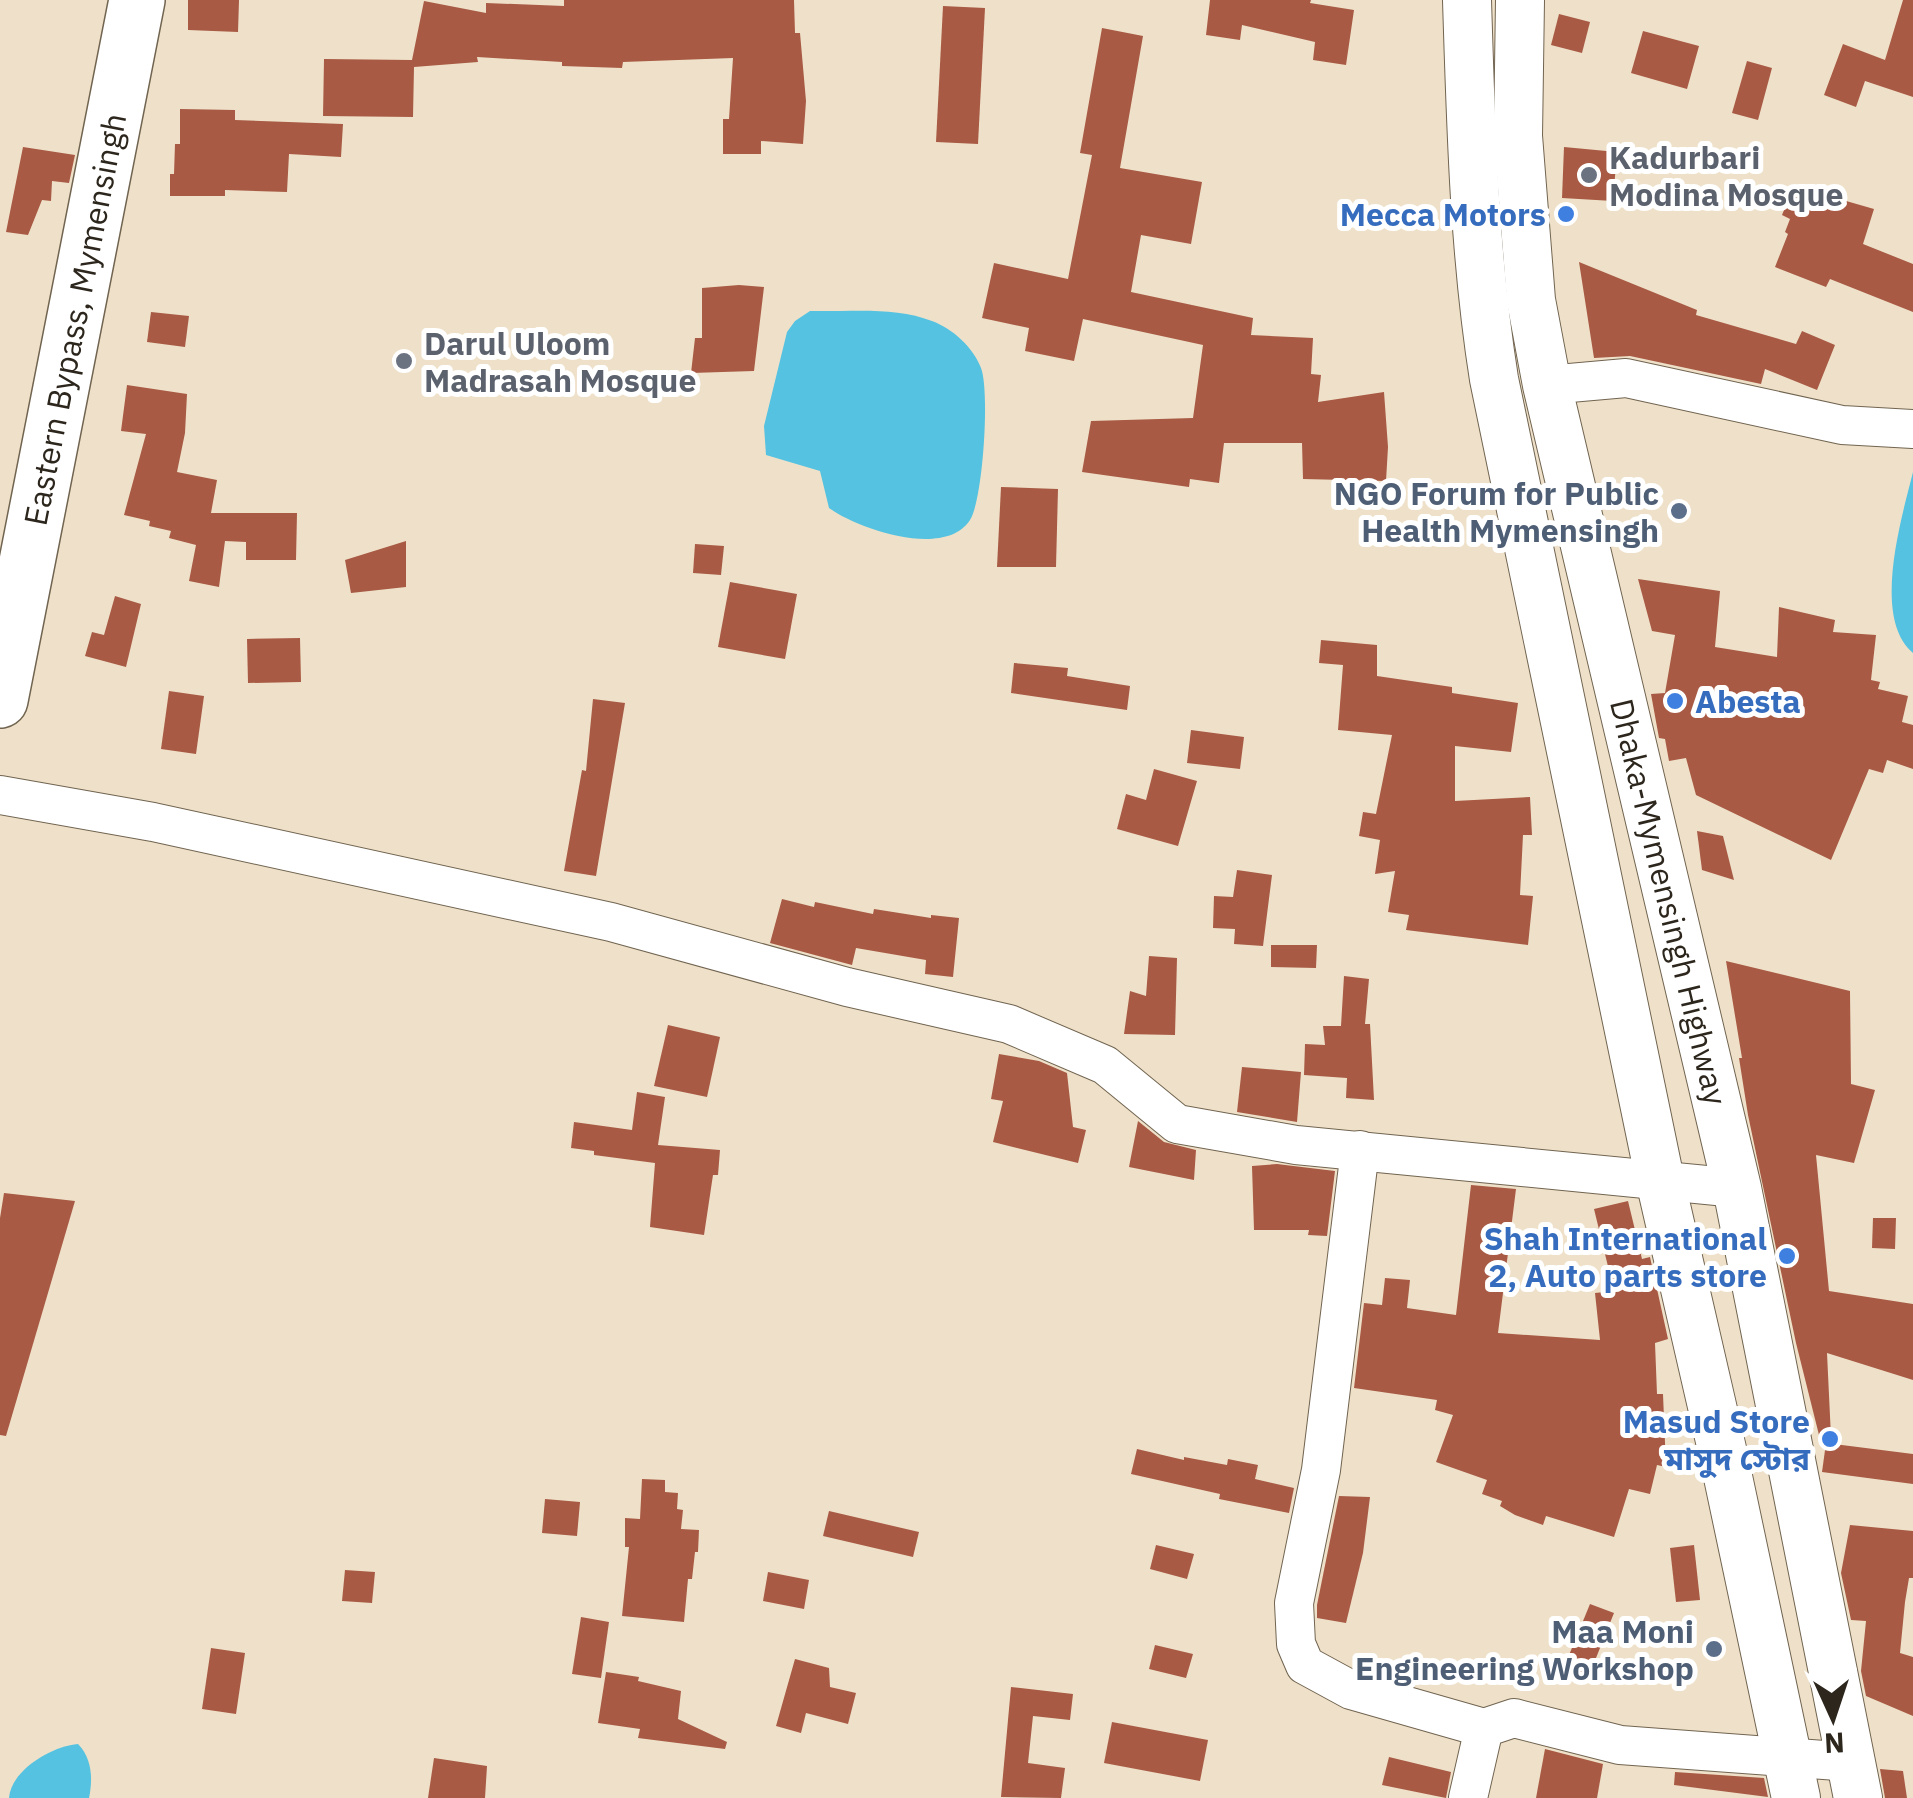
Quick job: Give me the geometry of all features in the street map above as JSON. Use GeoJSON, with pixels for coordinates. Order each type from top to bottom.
{"type":"FeatureCollection","features":[{"type":"Feature","properties":{"kind":"highway","name":"Eastern Bypass, Mymensingh"},"geometry":{"type":"LineString","coordinates":[[0,700],[137,0]]}},
{"type":"Feature","properties":{"kind":"main road","name":"Dhaka-Mymensingh Highway"},"geometry":{"type":"LineString","coordinates":[[1468,0],[1471,147],[1481,297],[1494,378],[1660,1180],[1792,1778]]}},
{"type":"Feature","properties":{"kind":"main road","name":"Dhaka-Mymensingh Highway"},"geometry":{"type":"LineString","coordinates":[[1520,0],[1519,154],[1530,300],[1737,1188],[1854,1780]]}},
{"type":"Feature","properties":{"kind":"street"},"geometry":{"type":"LineString","coordinates":[[1547,385],[1626,378],[1842,425],[1913,429]]}},
{"type":"Feature","properties":{"kind":"street"},"geometry":{"type":"LineString","coordinates":[[0,795],[152,822],[611,922],[847,988],[1009,1024],[1105,1064],[1177,1124],[1296,1145],[1737,1188]]}},
{"type":"Feature","properties":{"kind":"street"},"geometry":{"type":"LineString","coordinates":[[1360,1150],[1320,1470],[1294,1602],[1296,1644],[1305,1665],[1351,1690],[1484,1728],[1514,1718],[1620,1745],[1792,1778],[1854,1780]]}},
{"type":"Feature","properties":{"kind":"street"},"geometry":{"type":"LineString","coordinates":[[1468,1798],[1484,1728]]}},
{"type":"Feature","properties":{"kind":"water"},"geometry":{"type":"Polygon","coordinates":[[[810,311],[918,316],[947,329],[973,353],[984,380],[984,445],[975,509],[958,532],[922,539],[860,524],[829,508],[820,471],[766,455],[764,426],[787,332],[810,311]]]}},
{"type":"Feature","properties":{"kind":"water"},"geometry":{"type":"Polygon","coordinates":[[[1913,472],[1913,653],[1900,637],[1892,592],[1897,540],[1913,472]]]}},
{"type":"Feature","properties":{"kind":"water"},"geometry":{"type":"Polygon","coordinates":[[[78,1744],[90,1769],[89,1798],[9,1798],[17,1778],[34,1761],[78,1744]]]}},
{"type":"Feature","properties":{"kind":"building"},"geometry":{"type":"Polygon","coordinates":[[[188,0],[239,0],[238,32],[188,30],[188,0]]]}},
{"type":"Feature","properties":{"kind":"building"},"geometry":{"type":"Polygon","coordinates":[[[564,0],[794,0],[806,101],[803,144],[761,141],[761,154],[723,154],[723,119],[729,119],[733,58],[623,62],[622,68],[477,57],[478,62],[414,67],[413,117],[323,116],[324,59],[412,60],[424,1],[486,13],[486,3],[564,6],[564,0]]]}},
{"type":"Feature","properties":{"kind":"building"},"geometry":{"type":"Polygon","coordinates":[[[1210,0],[1311,0],[1310,3],[1354,10],[1346,65],[1313,60],[1315,42],[1242,25],[1240,40],[1206,35],[1210,0]]]}},
{"type":"Feature","properties":{"kind":"building"},"geometry":{"type":"Polygon","coordinates":[[[1903,0],[1913,0],[1913,97],[1865,81],[1856,107],[1824,95],[1843,44],[1885,60],[1903,0]]]}},
{"type":"Feature","properties":{"kind":"building"},"geometry":{"type":"Polygon","coordinates":[[[943,6],[985,8],[978,144],[936,142],[943,6]]]}},
{"type":"Feature","properties":{"kind":"building"},"geometry":{"type":"Polygon","coordinates":[[[1559,14],[1590,22],[1582,53],[1551,45],[1559,14]]]}},
{"type":"Feature","properties":{"kind":"building"},"geometry":{"type":"Polygon","coordinates":[[[1102,28],[1143,36],[1120,168],[1202,182],[1191,244],[1141,235],[1131,292],[1253,318],[1251,335],[1313,338],[1311,374],[1321,375],[1318,402],[1384,392],[1386,481],[1303,479],[1302,443],[1224,443],[1219,483],[1190,479],[1189,487],[1082,472],[1091,421],[1193,418],[1203,345],[1083,319],[1074,361],[1025,351],[1029,328],[982,318],[994,263],[1068,279],[1092,155],[1080,153],[1102,28]]]}},
{"type":"Feature","properties":{"kind":"building"},"geometry":{"type":"Polygon","coordinates":[[[1643,31],[1699,46],[1687,89],[1631,73],[1643,31]]]}},
{"type":"Feature","properties":{"kind":"building"},"geometry":{"type":"Polygon","coordinates":[[[1747,61],[1772,68],[1758,120],[1732,113],[1747,61]]]}},
{"type":"Feature","properties":{"kind":"building"},"geometry":{"type":"Polygon","coordinates":[[[180,109],[235,110],[235,120],[343,124],[341,157],[289,154],[287,192],[225,190],[225,196],[170,196],[175,144],[180,144],[180,109]]]}},
{"type":"Feature","properties":{"kind":"building"},"geometry":{"type":"Polygon","coordinates":[[[23,147],[75,155],[69,183],[52,181],[51,201],[42,200],[28,235],[6,232],[23,147]]]}},
{"type":"Feature","properties":{"kind":"building","name":"Kadurbari Modina Mosque"},"geometry":{"type":"Polygon","coordinates":[[[1564,147],[1617,152],[1613,201],[1562,198],[1564,147]]]}},
{"type":"Feature","properties":{"kind":"building"},"geometry":{"type":"Polygon","coordinates":[[[1794,186],[1874,209],[1863,244],[1913,264],[1913,312],[1830,279],[1826,287],[1775,267],[1788,234],[1785,232],[1790,219],[1782,215],[1794,186]]]}},
{"type":"Feature","properties":{"kind":"building"},"geometry":{"type":"Polygon","coordinates":[[[1579,262],[1697,310],[1696,315],[1796,344],[1802,331],[1835,345],[1817,390],[1765,369],[1761,384],[1630,356],[1594,358],[1579,262]]]}},
{"type":"Feature","properties":{"kind":"building"},"geometry":{"type":"Polygon","coordinates":[[[764,287],[754,371],[691,373],[695,338],[702,338],[702,288],[764,287]]]}},
{"type":"Feature","properties":{"kind":"building"},"geometry":{"type":"Polygon","coordinates":[[[151,312],[189,316],[185,347],[147,342],[151,312]]]}},
{"type":"Feature","properties":{"kind":"building"},"geometry":{"type":"Polygon","coordinates":[[[127,385],[187,394],[177,472],[217,480],[211,513],[297,513],[296,560],[246,560],[246,542],[225,541],[219,587],[189,581],[196,545],[169,538],[171,531],[149,526],[150,521],[124,515],[146,434],[121,431],[127,385]]]}},
{"type":"Feature","properties":{"kind":"building"},"geometry":{"type":"Polygon","coordinates":[[[1001,487],[1058,489],[1056,567],[997,567],[1001,487]]]}},
{"type":"Feature","properties":{"kind":"building"},"geometry":{"type":"Polygon","coordinates":[[[406,541],[406,587],[351,593],[345,560],[406,541]]]}},
{"type":"Feature","properties":{"kind":"building"},"geometry":{"type":"Polygon","coordinates":[[[695,544],[724,546],[721,575],[693,573],[695,544]]]}},
{"type":"Feature","properties":{"kind":"building"},"geometry":{"type":"Polygon","coordinates":[[[1638,579],[1720,591],[1715,647],[1777,657],[1779,607],[1835,620],[1833,632],[1876,635],[1871,680],[1880,682],[1878,689],[1908,696],[1902,722],[1913,725],[1913,769],[1887,760],[1883,773],[1869,769],[1831,860],[1696,795],[1686,758],[1669,761],[1665,739],[1659,738],[1651,694],[1665,693],[1675,635],[1652,631],[1638,579]]]}},
{"type":"Feature","properties":{"kind":"building"},"geometry":{"type":"Polygon","coordinates":[[[730,582],[797,594],[785,659],[718,647],[730,582]]]}},
{"type":"Feature","properties":{"kind":"building"},"geometry":{"type":"Polygon","coordinates":[[[115,596],[141,604],[126,667],[85,656],[92,632],[104,635],[115,596]]]}},
{"type":"Feature","properties":{"kind":"building"},"geometry":{"type":"Polygon","coordinates":[[[300,638],[301,682],[248,683],[247,639],[300,638]]]}},
{"type":"Feature","properties":{"kind":"building"},"geometry":{"type":"Polygon","coordinates":[[[1321,640],[1377,645],[1377,676],[1452,687],[1452,693],[1518,703],[1511,752],[1455,746],[1455,801],[1530,797],[1532,835],[1523,835],[1520,895],[1533,896],[1528,945],[1406,930],[1409,915],[1388,912],[1395,871],[1375,874],[1380,840],[1359,836],[1363,812],[1376,814],[1392,735],[1338,730],[1343,665],[1319,663],[1321,640]]]}},
{"type":"Feature","properties":{"kind":"building"},"geometry":{"type":"Polygon","coordinates":[[[1014,663],[1068,668],[1067,676],[1130,686],[1127,710],[1011,693],[1014,663]]]}},
{"type":"Feature","properties":{"kind":"building"},"geometry":{"type":"Polygon","coordinates":[[[169,691],[204,696],[196,754],[161,749],[169,691]]]}},
{"type":"Feature","properties":{"kind":"building"},"geometry":{"type":"Polygon","coordinates":[[[593,699],[625,703],[596,876],[564,871],[582,770],[586,771],[593,699]]]}},
{"type":"Feature","properties":{"kind":"building"},"geometry":{"type":"Polygon","coordinates":[[[1191,730],[1244,737],[1240,769],[1187,763],[1191,730]]]}},
{"type":"Feature","properties":{"kind":"building"},"geometry":{"type":"Polygon","coordinates":[[[1154,769],[1197,781],[1178,846],[1117,829],[1126,794],[1146,800],[1154,769]]]}},
{"type":"Feature","properties":{"kind":"building"},"geometry":{"type":"Polygon","coordinates":[[[1697,831],[1723,836],[1734,880],[1702,870],[1697,831]]]}},
{"type":"Feature","properties":{"kind":"building"},"geometry":{"type":"Polygon","coordinates":[[[1237,870],[1272,875],[1263,946],[1234,944],[1235,929],[1213,928],[1214,896],[1233,897],[1237,870]]]}},
{"type":"Feature","properties":{"kind":"building"},"geometry":{"type":"Polygon","coordinates":[[[782,899],[873,914],[874,909],[959,918],[953,977],[925,974],[926,960],[856,948],[852,965],[770,943],[782,899]]]}},
{"type":"Feature","properties":{"kind":"building"},"geometry":{"type":"Polygon","coordinates":[[[1271,945],[1317,945],[1316,968],[1271,967],[1271,945]]]}},
{"type":"Feature","properties":{"kind":"building"},"geometry":{"type":"Polygon","coordinates":[[[1149,956],[1177,958],[1175,1035],[1124,1034],[1130,991],[1146,996],[1149,956]]]}},
{"type":"Feature","properties":{"kind":"building"},"geometry":{"type":"Polygon","coordinates":[[[1726,961],[1850,991],[1851,1084],[1875,1090],[1854,1163],[1816,1155],[1829,1291],[1913,1304],[1913,1380],[1827,1353],[1831,1437],[1820,1439],[1796,1343],[1748,1115],[1726,961]]]}},
{"type":"Feature","properties":{"kind":"building"},"geometry":{"type":"Polygon","coordinates":[[[1344,976],[1369,979],[1365,1024],[1370,1024],[1374,1100],[1346,1098],[1347,1078],[1304,1075],[1305,1044],[1325,1045],[1323,1026],[1341,1026],[1344,976]]]}},
{"type":"Feature","properties":{"kind":"building"},"geometry":{"type":"Polygon","coordinates":[[[668,1025],[720,1037],[707,1097],[654,1086],[668,1025]]]}},
{"type":"Feature","properties":{"kind":"building"},"geometry":{"type":"Polygon","coordinates":[[[999,1054],[1039,1061],[1067,1073],[1073,1127],[1086,1130],[1078,1163],[993,1142],[1003,1101],[991,1099],[999,1054]]]}},
{"type":"Feature","properties":{"kind":"building"},"geometry":{"type":"Polygon","coordinates":[[[1242,1067],[1301,1072],[1297,1122],[1237,1112],[1242,1067]]]}},
{"type":"Feature","properties":{"kind":"building"},"geometry":{"type":"Polygon","coordinates":[[[637,1092],[665,1097],[658,1145],[720,1150],[704,1235],[650,1227],[655,1163],[571,1148],[574,1122],[632,1130],[637,1092]]]}},
{"type":"Feature","properties":{"kind":"building"},"geometry":{"type":"Polygon","coordinates":[[[1138,1121],[1164,1142],[1196,1150],[1194,1180],[1129,1167],[1138,1121]]]}},
{"type":"Feature","properties":{"kind":"building"},"geometry":{"type":"Polygon","coordinates":[[[1277,1164],[1335,1171],[1327,1236],[1308,1235],[1309,1230],[1254,1230],[1252,1166],[1277,1164]]]}},
{"type":"Feature","properties":{"kind":"building"},"geometry":{"type":"Polygon","coordinates":[[[1471,1185],[1516,1189],[1498,1333],[1600,1340],[1595,1293],[1614,1291],[1594,1209],[1628,1201],[1642,1259],[1650,1257],[1668,1339],[1655,1343],[1657,1394],[1663,1394],[1666,1467],[1657,1465],[1650,1494],[1629,1489],[1614,1537],[1546,1516],[1543,1525],[1515,1515],[1500,1506],[1502,1501],[1482,1494],[1487,1480],[1436,1462],[1453,1415],[1435,1410],[1437,1400],[1354,1388],[1364,1303],[1382,1305],[1385,1278],[1410,1280],[1407,1308],[1456,1315],[1471,1185]]]}},
{"type":"Feature","properties":{"kind":"building"},"geometry":{"type":"Polygon","coordinates":[[[4,1193],[75,1201],[6,1436],[0,1435],[0,1218],[4,1193]]]}},
{"type":"Feature","properties":{"kind":"building"},"geometry":{"type":"Polygon","coordinates":[[[1873,1218],[1896,1218],[1895,1249],[1872,1248],[1873,1218]]]}},
{"type":"Feature","properties":{"kind":"building"},"geometry":{"type":"Polygon","coordinates":[[[1826,1443],[1913,1454],[1913,1484],[1822,1472],[1826,1443]]]}},
{"type":"Feature","properties":{"kind":"building"},"geometry":{"type":"Polygon","coordinates":[[[1137,1449],[1184,1460],[1227,1465],[1228,1459],[1258,1465],[1255,1479],[1294,1488],[1289,1513],[1219,1499],[1220,1494],[1131,1474],[1137,1449]]]}},
{"type":"Feature","properties":{"kind":"building"},"geometry":{"type":"Polygon","coordinates":[[[642,1479],[665,1480],[665,1492],[678,1493],[677,1509],[683,1510],[681,1529],[699,1530],[684,1622],[622,1616],[629,1547],[625,1547],[625,1518],[640,1519],[642,1479]]]}},
{"type":"Feature","properties":{"kind":"building"},"geometry":{"type":"Polygon","coordinates":[[[1339,1496],[1370,1497],[1363,1553],[1346,1623],[1317,1618],[1339,1496]]]}},
{"type":"Feature","properties":{"kind":"building"},"geometry":{"type":"Polygon","coordinates":[[[545,1499],[580,1502],[577,1536],[542,1533],[545,1499]]]}},
{"type":"Feature","properties":{"kind":"building"},"geometry":{"type":"Polygon","coordinates":[[[829,1511],[919,1532],[913,1557],[823,1536],[829,1511]]]}},
{"type":"Feature","properties":{"kind":"building"},"geometry":{"type":"Polygon","coordinates":[[[1850,1525],[1913,1531],[1913,1578],[1909,1578],[1900,1653],[1913,1657],[1913,1716],[1866,1696],[1861,1671],[1866,1621],[1851,1620],[1841,1573],[1850,1525]]]}},
{"type":"Feature","properties":{"kind":"building"},"geometry":{"type":"Polygon","coordinates":[[[1156,1545],[1194,1554],[1187,1579],[1150,1569],[1156,1545]]]}},
{"type":"Feature","properties":{"kind":"building"},"geometry":{"type":"Polygon","coordinates":[[[1694,1545],[1700,1600],[1676,1602],[1670,1548],[1694,1545]]]}},
{"type":"Feature","properties":{"kind":"building"},"geometry":{"type":"Polygon","coordinates":[[[345,1570],[375,1572],[372,1603],[342,1601],[345,1570]]]}},
{"type":"Feature","properties":{"kind":"building"},"geometry":{"type":"Polygon","coordinates":[[[768,1572],[809,1580],[804,1609],[763,1601],[768,1572]]]}},
{"type":"Feature","properties":{"kind":"building"},"geometry":{"type":"Polygon","coordinates":[[[1590,1604],[1614,1613],[1586,1683],[1560,1677],[1590,1604]]]}},
{"type":"Feature","properties":{"kind":"building"},"geometry":{"type":"Polygon","coordinates":[[[581,1617],[609,1622],[601,1678],[572,1674],[581,1617]]]}},
{"type":"Feature","properties":{"kind":"building"},"geometry":{"type":"Polygon","coordinates":[[[1155,1645],[1193,1654],[1186,1678],[1149,1669],[1155,1645]]]}},
{"type":"Feature","properties":{"kind":"building"},"geometry":{"type":"Polygon","coordinates":[[[211,1648],[245,1653],[236,1714],[202,1709],[211,1648]]]}},
{"type":"Feature","properties":{"kind":"building"},"geometry":{"type":"Polygon","coordinates":[[[795,1659],[829,1668],[830,1687],[856,1693],[848,1724],[806,1713],[801,1733],[776,1726],[795,1659]]]}},
{"type":"Feature","properties":{"kind":"building"},"geometry":{"type":"Polygon","coordinates":[[[606,1672],[639,1677],[638,1681],[681,1691],[678,1719],[727,1742],[725,1749],[638,1738],[640,1729],[598,1723],[606,1672]]]}},
{"type":"Feature","properties":{"kind":"building"},"geometry":{"type":"Polygon","coordinates":[[[1011,1687],[1073,1694],[1070,1720],[1033,1716],[1028,1763],[1065,1768],[1061,1798],[1001,1797],[1011,1687]]]}},
{"type":"Feature","properties":{"kind":"building"},"geometry":{"type":"Polygon","coordinates":[[[1112,1722],[1208,1740],[1200,1781],[1104,1763],[1112,1722]]]}},
{"type":"Feature","properties":{"kind":"building"},"geometry":{"type":"Polygon","coordinates":[[[1545,1749],[1603,1764],[1597,1798],[1536,1798],[1545,1749]]]}},
{"type":"Feature","properties":{"kind":"building"},"geometry":{"type":"Polygon","coordinates":[[[1389,1757],[1451,1772],[1446,1798],[1382,1785],[1389,1757]]]}},
{"type":"Feature","properties":{"kind":"building"},"geometry":{"type":"Polygon","coordinates":[[[434,1758],[487,1766],[485,1798],[428,1798],[434,1758]]]}},
{"type":"Feature","properties":{"kind":"building"},"geometry":{"type":"Polygon","coordinates":[[[1880,1769],[1903,1771],[1907,1798],[1885,1798],[1880,1769]]]}},
{"type":"Feature","properties":{"kind":"building"},"geometry":{"type":"Polygon","coordinates":[[[1675,1772],[1764,1778],[1768,1797],[1674,1785],[1675,1772]]]}},
{"type":"Feature","properties":{"kind":"place","name":"Kadurbari Modina Mosque"},"geometry":{"type":"Point","coordinates":[1589,175]}},
{"type":"Feature","properties":{"kind":"place","name":"Mecca Motors"},"geometry":{"type":"Point","coordinates":[1566,214]}},
{"type":"Feature","properties":{"kind":"place","name":"Darul Uloom Madrasah Mosque"},"geometry":{"type":"Point","coordinates":[404,361]}},
{"type":"Feature","properties":{"kind":"place","name":"NGO Forum for Public Health Mymensingh"},"geometry":{"type":"Point","coordinates":[1679,511]}},
{"type":"Feature","properties":{"kind":"place","name":"Abesta"},"geometry":{"type":"Point","coordinates":[1675,701]}},
{"type":"Feature","properties":{"kind":"place","name":"Shah International 2, Auto parts store"},"geometry":{"type":"Point","coordinates":[1787,1256]}},
{"type":"Feature","properties":{"kind":"place","name":"Masud Store মাসুদ স্টোর"},"geometry":{"type":"Point","coordinates":[1830,1439]}},
{"type":"Feature","properties":{"kind":"place","name":"Maa Moni Engineering Workshop"},"geometry":{"type":"Point","coordinates":[1714,1649]}}]}
